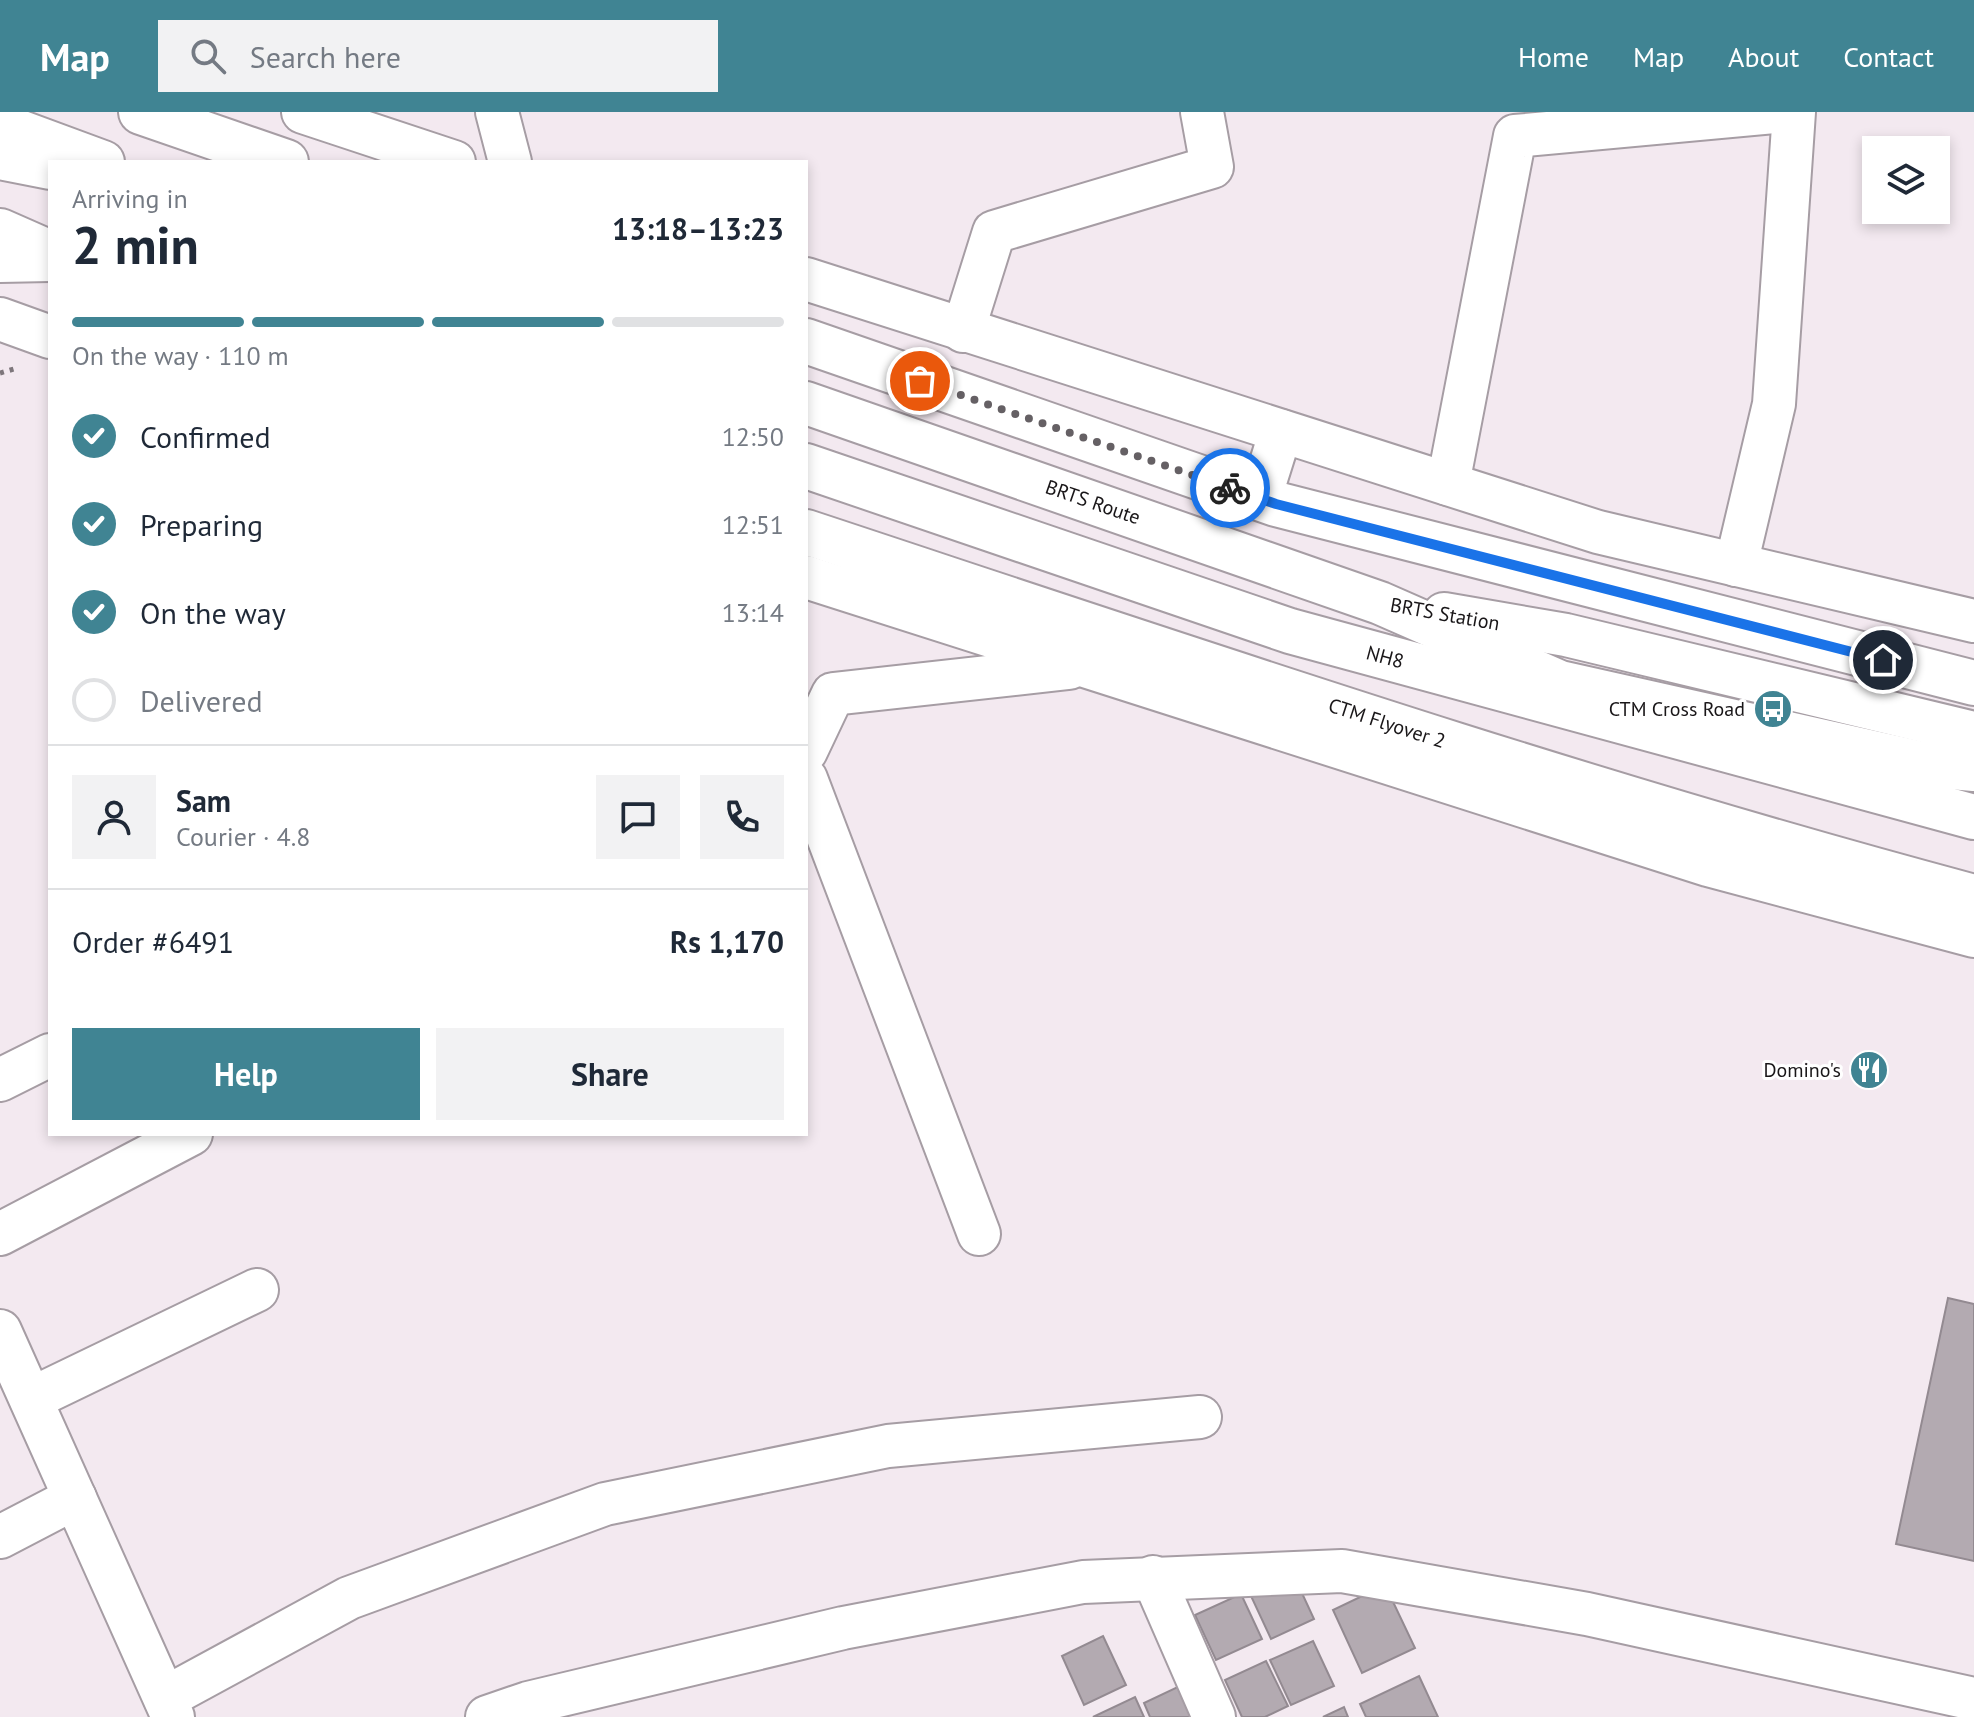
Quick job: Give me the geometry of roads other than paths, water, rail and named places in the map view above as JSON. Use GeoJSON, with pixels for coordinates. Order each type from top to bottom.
{"type":"FeatureCollection","features":[{"type":"Feature","properties":{"kind":"main road"},"geometry":{"type":"LineString","coordinates":[[141,112],[280,160]]}},
{"type":"Feature","properties":{"kind":"main road"},"geometry":{"type":"LineString","coordinates":[[0,216],[48,225]]}},
{"type":"Feature","properties":{"kind":"main road"},"geometry":{"type":"LineString","coordinates":[[0,231],[48,252]]}},
{"type":"Feature","properties":{"kind":"main road"},"geometry":{"type":"LineString","coordinates":[[808,342],[1260,498],[1974,683]]}},
{"type":"Feature","properties":{"kind":"main road","name":"NH8"},"geometry":{"type":"LineString","coordinates":[[808,467],[1290,631],[1974,817]]}},
{"type":"Feature","properties":{"kind":"main road","name":"CTM Flyover 2"},"geometry":{"type":"LineString","coordinates":[[808,533],[1378,720],[1730,831],[1974,897]]}},
{"type":"Feature","properties":{"kind":"street"},"geometry":{"type":"LineString","coordinates":[[303,112],[448,160]]}},
{"type":"Feature","properties":{"kind":"street"},"geometry":{"type":"LineString","coordinates":[[497,112],[509,160]]}},
{"type":"Feature","properties":{"kind":"street"},"geometry":{"type":"LineString","coordinates":[[963,331],[994,232],[1212,167],[1202,112]]}},
{"type":"Feature","properties":{"kind":"street"},"geometry":{"type":"LineString","coordinates":[[1448,484],[1515,136],[1774,112]]}},
{"type":"Feature","properties":{"kind":"street"},"geometry":{"type":"LineString","coordinates":[[1736,565],[1774,404],[1794,112]]}},
{"type":"Feature","properties":{"kind":"street"},"geometry":{"type":"LineString","coordinates":[[0,124],[98,160]]}},
{"type":"Feature","properties":{"kind":"street"},"geometry":{"type":"LineString","coordinates":[[0,158],[48,168]]}},
{"type":"Feature","properties":{"kind":"street"},"geometry":{"type":"LineString","coordinates":[[0,261],[48,260]]}},
{"type":"Feature","properties":{"kind":"street"},"geometry":{"type":"LineString","coordinates":[[808,280],[1598,532],[1736,565],[1972,610]]}},
{"type":"Feature","properties":{"kind":"street"},"geometry":{"type":"LineString","coordinates":[[0,319],[48,336]]}},
{"type":"Feature","properties":{"kind":"street","name":"BRTS Route"},"geometry":{"type":"LineString","coordinates":[[808,404],[1380,603]]}},
{"type":"Feature","properties":{"kind":"street"},"geometry":{"type":"LineString","coordinates":[[1260,498],[1281,431]]}},
{"type":"Feature","properties":{"kind":"street"},"geometry":{"type":"LineString","coordinates":[[808,578],[1708,865],[1974,936]]}},
{"type":"Feature","properties":{"kind":"street","name":"BRTS Station"},"geometry":{"type":"LineString","coordinates":[[1380,603],[1566,635],[1974,733]]}},
{"type":"Feature","properties":{"kind":"street","name":"BRTS Station"},"geometry":{"type":"LineString","coordinates":[[1380,603],[1560,682],[1940,767],[1974,770]]}},
{"type":"Feature","properties":{"kind":"street"},"geometry":{"type":"LineString","coordinates":[[808,747],[833,694],[1086,666]]}},
{"type":"Feature","properties":{"kind":"street"},"geometry":{"type":"LineString","coordinates":[[808,784],[979,1234]]}},
{"type":"Feature","properties":{"kind":"street"},"geometry":{"type":"LineString","coordinates":[[0,1080],[48,1056]]}},
{"type":"Feature","properties":{"kind":"street"},"geometry":{"type":"LineString","coordinates":[[0,1234],[187,1136]]}},
{"type":"Feature","properties":{"kind":"street"},"geometry":{"type":"LineString","coordinates":[[31,1399],[257,1290]]}},
{"type":"Feature","properties":{"kind":"street"},"geometry":{"type":"LineString","coordinates":[[2,1342],[31,1399],[169,1708],[349,1598],[605,1504],[888,1446],[1200,1417]]}},
{"type":"Feature","properties":{"kind":"street"},"geometry":{"type":"LineString","coordinates":[[0,1537],[75,1498]]}},
{"type":"Feature","properties":{"kind":"street"},"geometry":{"type":"LineString","coordinates":[[487,1717],[528,1703],[843,1628],[1083,1582],[1342,1571],[1587,1614],[1974,1699]]}},
{"type":"Feature","properties":{"kind":"street"},"geometry":{"type":"LineString","coordinates":[[1153,1577],[1214,1717]]}},
{"type":"Feature","properties":{"kind":"place","name":"CTM Cross Road"},"geometry":{"type":"Point","coordinates":[1773,709]}},
{"type":"Feature","properties":{"kind":"place","name":"Domino's"},"geometry":{"type":"Point","coordinates":[1869,1070]}}]}
